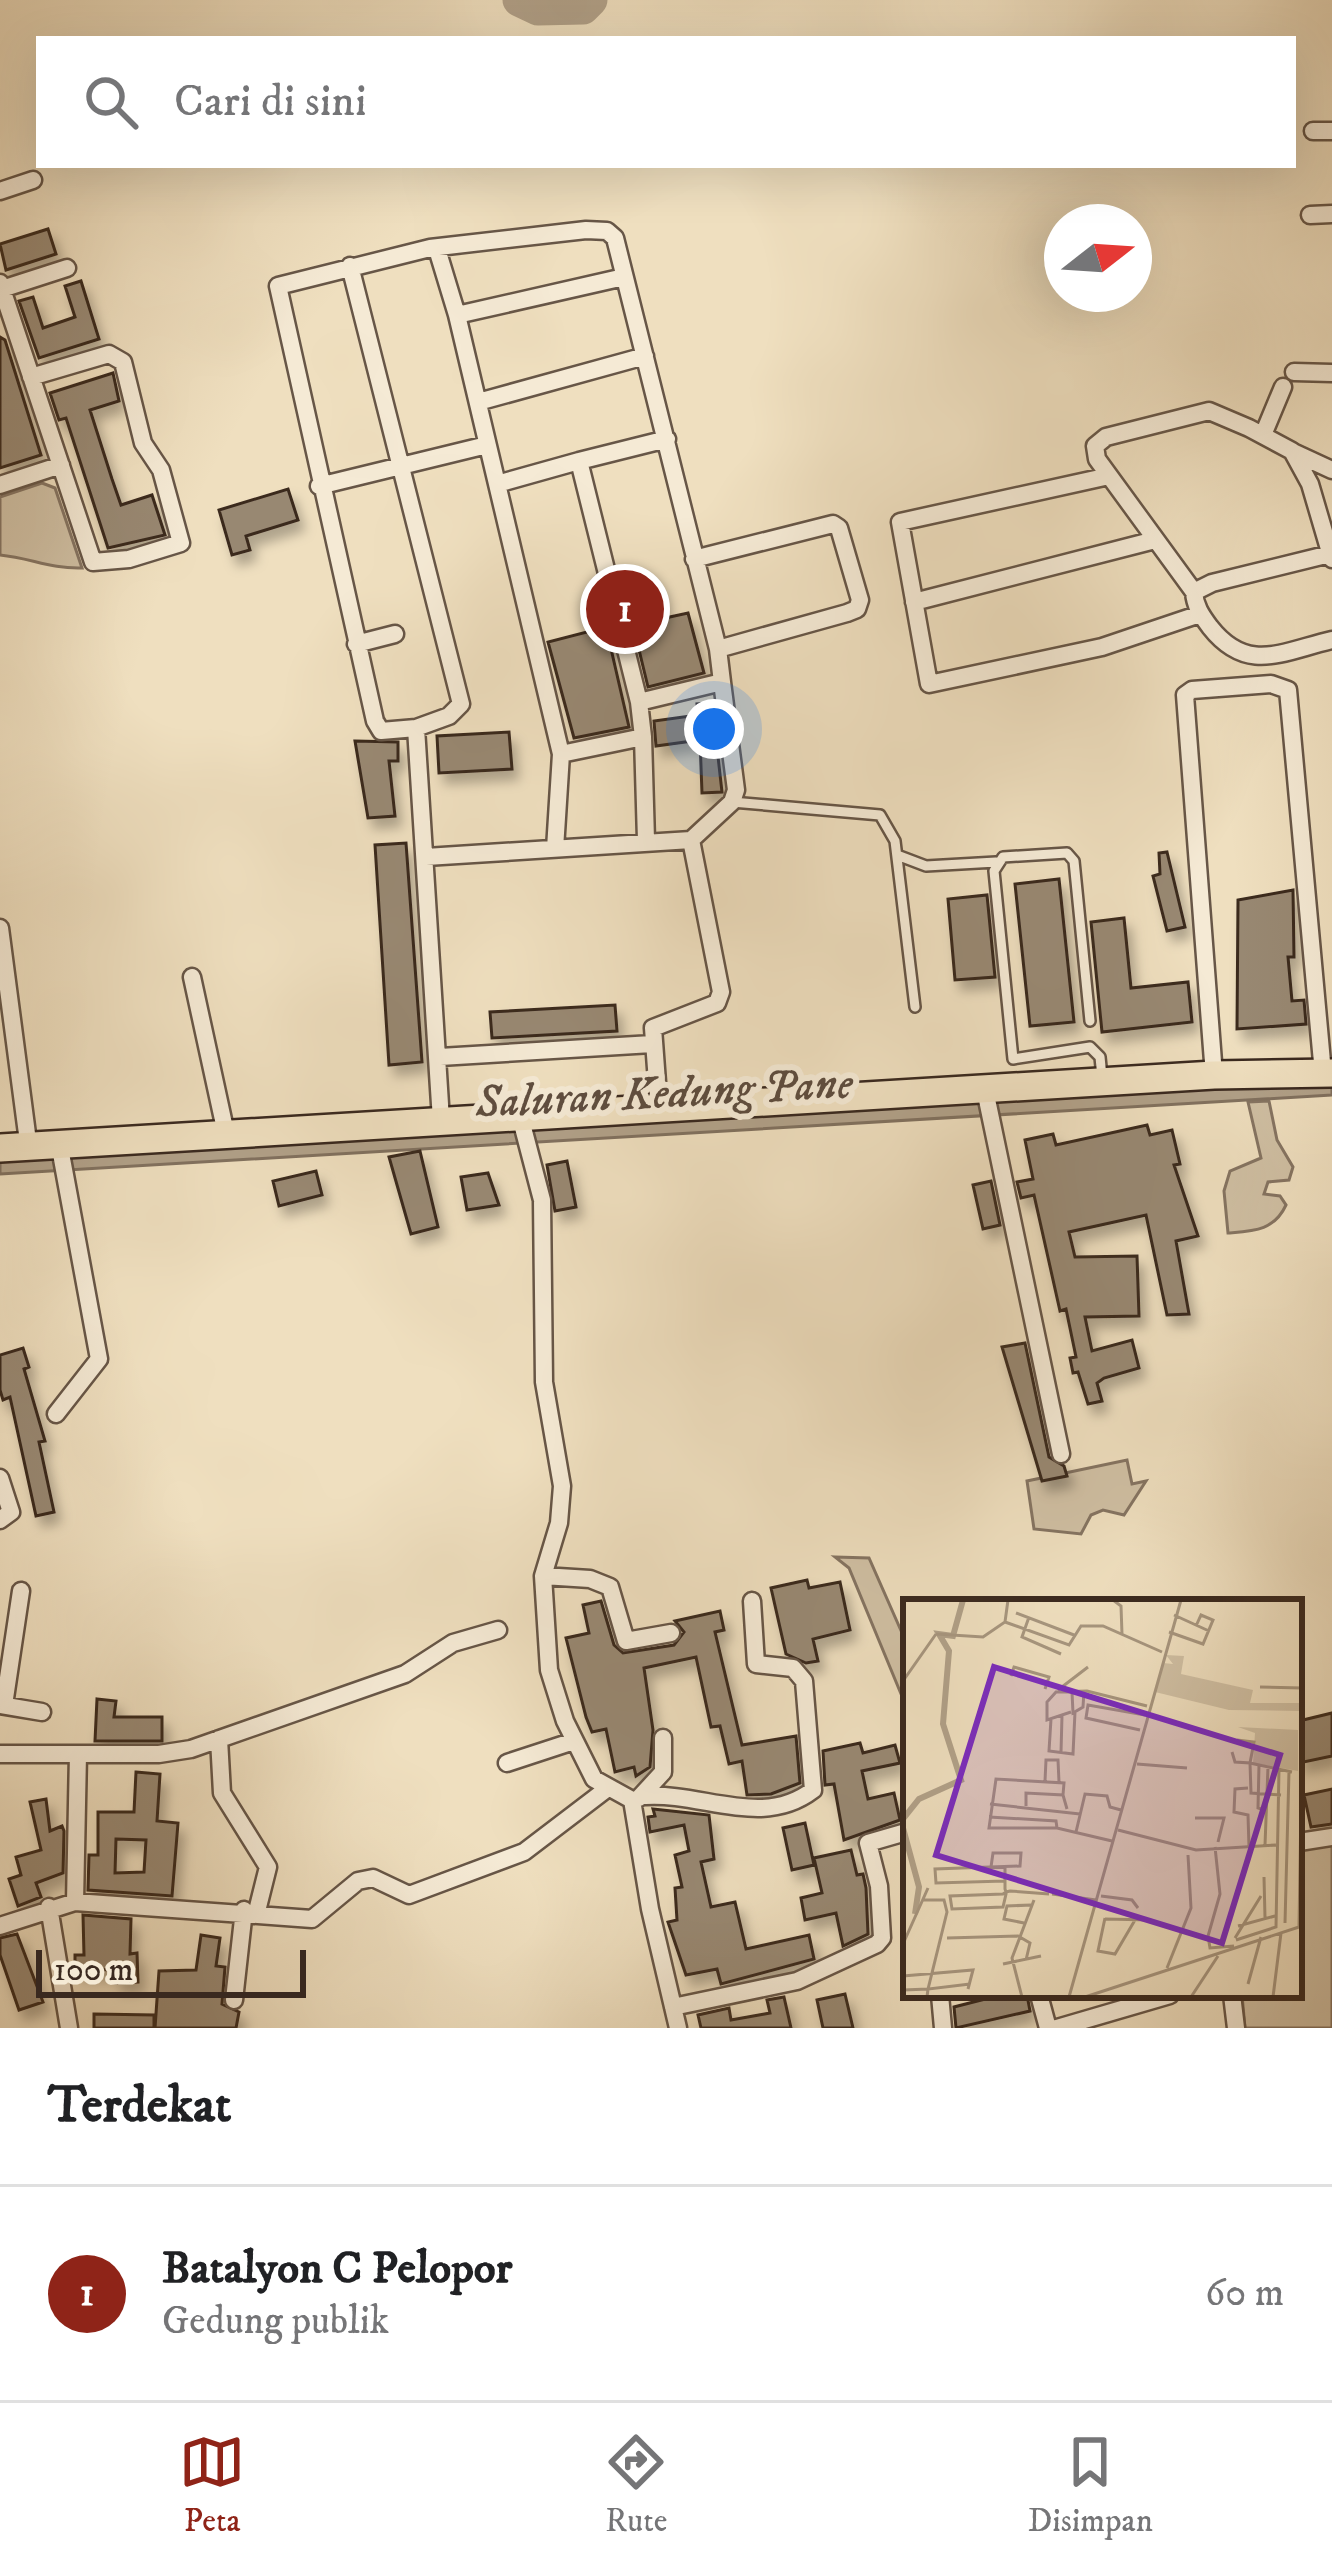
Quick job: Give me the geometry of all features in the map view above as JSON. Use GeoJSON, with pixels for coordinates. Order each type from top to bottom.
{"type":"FeatureCollection","features":[{"type":"Feature","properties":{"kind":"main road"},"geometry":{"type":"LineString","coordinates":[[0,1148],[61,1152],[441,1120],[522,1121],[1214,1075],[1327,1073]]}},
{"type":"Feature","properties":{"kind":"street"},"geometry":{"type":"LineString","coordinates":[[0,190],[33,180]]}},
{"type":"Feature","properties":{"kind":"street"},"geometry":{"type":"LineString","coordinates":[[1310,215],[1332,214]]}},
{"type":"Feature","properties":{"kind":"street"},"geometry":{"type":"LineString","coordinates":[[350,266],[461,704],[449,716],[416,728],[381,731],[319,486],[276,295],[278,286],[350,266],[436,249],[598,230],[615,238],[667,439],[718,649],[737,780],[732,802],[691,840],[426,857]]}},
{"type":"Feature","properties":{"kind":"street"},"geometry":{"type":"LineString","coordinates":[[436,249],[458,315],[561,754],[555,849]]}},
{"type":"Feature","properties":{"kind":"street"},"geometry":{"type":"LineString","coordinates":[[32,377],[110,354],[123,362],[143,443],[161,470],[181,543],[129,559],[93,562],[1,286],[67,268]]}},
{"type":"Feature","properties":{"kind":"street"},"geometry":{"type":"LineString","coordinates":[[458,315],[624,277]]}},
{"type":"Feature","properties":{"kind":"street"},"geometry":{"type":"LineString","coordinates":[[478,402],[645,356]]}},
{"type":"Feature","properties":{"kind":"street"},"geometry":{"type":"LineString","coordinates":[[1294,371],[1332,374]]}},
{"type":"Feature","properties":{"kind":"street"},"geometry":{"type":"LineString","coordinates":[[1263,435],[1282,387]]}},
{"type":"Feature","properties":{"kind":"street"},"geometry":{"type":"LineString","coordinates":[[1331,467],[1209,412],[1106,437],[1096,446],[1096,459],[1194,592],[1200,614],[1234,652],[1254,658],[1332,640]]}},
{"type":"Feature","properties":{"kind":"street"},"geometry":{"type":"LineString","coordinates":[[497,484],[667,439]]}},
{"type":"Feature","properties":{"kind":"street"},"geometry":{"type":"LineString","coordinates":[[319,486],[487,445]]}},
{"type":"Feature","properties":{"kind":"street"},"geometry":{"type":"LineString","coordinates":[[1194,592],[1212,583],[1331,556],[1310,484],[1292,451]]}},
{"type":"Feature","properties":{"kind":"street"},"geometry":{"type":"LineString","coordinates":[[579,461],[639,702],[646,840]]}},
{"type":"Feature","properties":{"kind":"street"},"geometry":{"type":"LineString","coordinates":[[0,485],[61,465]]}},
{"type":"Feature","properties":{"kind":"street"},"geometry":{"type":"LineString","coordinates":[[1109,476],[900,522],[929,684],[1102,647],[1200,614]]}},
{"type":"Feature","properties":{"kind":"street"},"geometry":{"type":"LineString","coordinates":[[694,560],[833,524],[860,600],[857,609],[847,613],[718,649]]}},
{"type":"Feature","properties":{"kind":"street"},"geometry":{"type":"LineString","coordinates":[[914,602],[1155,540]]}},
{"type":"Feature","properties":{"kind":"street"},"geometry":{"type":"LineString","coordinates":[[356,644],[395,634]]}},
{"type":"Feature","properties":{"kind":"street"},"geometry":{"type":"LineString","coordinates":[[639,702],[722,682]]}},
{"type":"Feature","properties":{"kind":"street"},"geometry":{"type":"LineString","coordinates":[[1214,1075],[1185,695],[1192,690],[1271,684],[1288,690],[1327,1073]]}},
{"type":"Feature","properties":{"kind":"street"},"geometry":{"type":"LineString","coordinates":[[416,728],[441,1120]]}},
{"type":"Feature","properties":{"kind":"street"},"geometry":{"type":"LineString","coordinates":[[561,754],[644,737]]}},
{"type":"Feature","properties":{"kind":"street"},"geometry":{"type":"LineString","coordinates":[[659,1109],[653,1028],[709,1007],[721,992],[691,840]]}},
{"type":"Feature","properties":{"kind":"street"},"geometry":{"type":"LineString","coordinates":[[0,928],[29,1149]]}},
{"type":"Feature","properties":{"kind":"street"},"geometry":{"type":"LineString","coordinates":[[191,976],[227,1138]]}},
{"type":"Feature","properties":{"kind":"street"},"geometry":{"type":"LineString","coordinates":[[440,1058],[652,1044]]}},
{"type":"Feature","properties":{"kind":"street"},"geometry":{"type":"LineString","coordinates":[[986,1093],[1061,1454]]}},
{"type":"Feature","properties":{"kind":"street"},"geometry":{"type":"LineString","coordinates":[[522,1121],[544,1230],[544,1382],[562,1486],[559,1523],[543,1576],[549,1670],[574,1741],[594,1779],[639,1798],[676,1794],[752,1810],[790,1803],[813,1790],[804,1681],[793,1668],[756,1664],[752,1601]]}},
{"type":"Feature","properties":{"kind":"street"},"geometry":{"type":"LineString","coordinates":[[56,1414],[99,1359],[61,1152]]}},
{"type":"Feature","properties":{"kind":"street"},"geometry":{"type":"LineString","coordinates":[[0,1478],[10,1512],[0,1520]]}},
{"type":"Feature","properties":{"kind":"street"},"geometry":{"type":"LineString","coordinates":[[543,1576],[590,1579],[610,1587],[626,1640],[671,1633]]}},
{"type":"Feature","properties":{"kind":"street"},"geometry":{"type":"LineString","coordinates":[[21,1591],[2,1705],[42,1712]]}},
{"type":"Feature","properties":{"kind":"street"},"geometry":{"type":"LineString","coordinates":[[0,1754],[159,1754],[219,1739],[405,1675],[453,1643],[498,1630]]}},
{"type":"Feature","properties":{"kind":"street"},"geometry":{"type":"LineString","coordinates":[[663,1738],[663,1772],[639,1798],[650,1909],[679,2028]]}},
{"type":"Feature","properties":{"kind":"street"},"geometry":{"type":"LineString","coordinates":[[219,1739],[222,1793],[268,1868],[250,1911],[235,2000]]}},
{"type":"Feature","properties":{"kind":"street"},"geometry":{"type":"LineString","coordinates":[[507,1763],[574,1741]]}},
{"type":"Feature","properties":{"kind":"street"},"geometry":{"type":"LineString","coordinates":[[75,1903],[78,1754]]}},
{"type":"Feature","properties":{"kind":"street"},"geometry":{"type":"LineString","coordinates":[[0,1926],[49,1907],[75,1903],[250,1911],[312,1919],[344,1889],[373,1878],[409,1894],[524,1852],[608,1788]]}},
{"type":"Feature","properties":{"kind":"street"},"geometry":{"type":"LineString","coordinates":[[673,2007],[797,1981],[877,1944],[882,1938],[879,1886],[868,1843],[903,1833]]}},
{"type":"Feature","properties":{"kind":"street"},"geometry":{"type":"LineString","coordinates":[[1302,1842],[1332,1837]]}},
{"type":"Feature","properties":{"kind":"street"},"geometry":{"type":"LineString","coordinates":[[49,1907],[69,2028]]}},
{"type":"Feature","properties":{"kind":"street"},"geometry":{"type":"LineString","coordinates":[[940,1998],[943,2028]]}},
{"type":"Feature","properties":{"kind":"street"},"geometry":{"type":"LineString","coordinates":[[1040,1998],[1048,2028]]}},
{"type":"Feature","properties":{"kind":"street"},"geometry":{"type":"LineString","coordinates":[[1057,2028],[1160,1998]]}},
{"type":"Feature","properties":{"kind":"street"},"geometry":{"type":"LineString","coordinates":[[1232,1998],[1236,2028]]}},
{"type":"Feature","properties":{"kind":"lane"},"geometry":{"type":"LineString","coordinates":[[732,802],[880,815],[890,827],[898,855],[915,1007]]}},
{"type":"Feature","properties":{"kind":"lane"},"geometry":{"type":"LineString","coordinates":[[898,855],[926,866],[1067,853],[1074,861],[1090,1021]]}},
{"type":"Feature","properties":{"kind":"lane"},"geometry":{"type":"LineString","coordinates":[[996,862],[1013,1059],[1090,1047],[1100,1057],[1103,1082]]}},
{"type":"Feature","properties":{"kind":"shaded area"},"geometry":{"type":"Polygon","coordinates":[[[42,483],[55,488],[82,568],[0,555],[0,497],[42,483]]]}},
{"type":"Feature","properties":{"kind":"shaded area"},"geometry":{"type":"Polygon","coordinates":[[[1332,1081],[1332,1095],[0,1174],[0,1160],[1332,1081]]]}},
{"type":"Feature","properties":{"kind":"shaded area"},"geometry":{"type":"Polygon","coordinates":[[[1269,1101],[1277,1140],[1293,1167],[1289,1180],[1268,1182],[1264,1194],[1280,1196],[1286,1205],[1269,1225],[1228,1233],[1224,1191],[1230,1171],[1261,1158],[1248,1102],[1269,1101]]]}},
{"type":"Feature","properties":{"kind":"shaded area"},"geometry":{"type":"Polygon","coordinates":[[[1127,1460],[1132,1484],[1146,1481],[1124,1515],[1103,1510],[1091,1515],[1081,1534],[1034,1529],[1027,1481],[1127,1460]]]}},
{"type":"Feature","properties":{"kind":"shaded area"},"geometry":{"type":"Polygon","coordinates":[[[835,1557],[869,1558],[903,1635],[903,1699],[849,1568],[835,1557]]]}},
{"type":"Feature","properties":{"kind":"shaded area"},"geometry":{"type":"Polygon","coordinates":[[[1332,1842],[1332,2028],[1245,2028],[1242,1998],[1302,1998],[1302,1849],[1332,1842]]]}},
{"type":"Feature","properties":{"kind":"building"},"geometry":{"type":"Polygon","coordinates":[[[48,229],[56,254],[6,270],[0,244],[48,229]]]}},
{"type":"Feature","properties":{"kind":"building"},"geometry":{"type":"Polygon","coordinates":[[[81,281],[99,339],[39,358],[19,301],[33,297],[43,328],[75,317],[65,286],[81,281]]]}},
{"type":"Feature","properties":{"kind":"building"},"geometry":{"type":"Polygon","coordinates":[[[0,337],[5,340],[41,455],[0,468],[0,337]]]}},
{"type":"Feature","properties":{"kind":"building"},"geometry":{"type":"Polygon","coordinates":[[[113,373],[119,401],[90,410],[112,479],[121,505],[152,495],[165,535],[108,548],[66,418],[59,420],[50,393],[113,373]]]}},
{"type":"Feature","properties":{"kind":"building"},"geometry":{"type":"Polygon","coordinates":[[[288,489],[298,520],[246,536],[250,550],[232,555],[219,510],[288,489]]]}},
{"type":"Feature","properties":{"kind":"building"},"geometry":{"type":"Polygon","coordinates":[[[688,613],[704,673],[648,687],[633,625],[688,613]]]}},
{"type":"Feature","properties":{"kind":"building"},"geometry":{"type":"Polygon","coordinates":[[[606,627],[629,727],[574,738],[548,642],[606,627]]]}},
{"type":"Feature","properties":{"kind":"building"},"geometry":{"type":"Polygon","coordinates":[[[712,703],[722,792],[702,793],[700,740],[656,746],[654,721],[698,715],[697,704],[712,703]]]}},
{"type":"Feature","properties":{"kind":"building"},"geometry":{"type":"Polygon","coordinates":[[[509,732],[512,769],[439,773],[437,736],[509,732]]]}},
{"type":"Feature","properties":{"kind":"building"},"geometry":{"type":"Polygon","coordinates":[[[355,741],[398,742],[398,761],[389,761],[395,816],[368,818],[355,741]]]}},
{"type":"Feature","properties":{"kind":"building"},"geometry":{"type":"Polygon","coordinates":[[[406,843],[422,1062],[389,1065],[375,845],[406,843]]]}},
{"type":"Feature","properties":{"kind":"building"},"geometry":{"type":"Polygon","coordinates":[[[1167,852],[1185,927],[1167,931],[1153,876],[1160,874],[1159,853],[1167,852]]]}},
{"type":"Feature","properties":{"kind":"building"},"geometry":{"type":"Polygon","coordinates":[[[1059,879],[1074,1022],[1030,1026],[1015,884],[1059,879]]]}},
{"type":"Feature","properties":{"kind":"building"},"geometry":{"type":"Polygon","coordinates":[[[1293,890],[1294,957],[1288,957],[1292,1001],[1304,1000],[1306,1024],[1237,1029],[1238,900],[1293,890]]]}},
{"type":"Feature","properties":{"kind":"building"},"geometry":{"type":"Polygon","coordinates":[[[987,895],[995,977],[955,980],[948,899],[987,895]]]}},
{"type":"Feature","properties":{"kind":"building"},"geometry":{"type":"Polygon","coordinates":[[[1124,918],[1131,988],[1188,982],[1192,1022],[1102,1032],[1091,922],[1124,918]]]}},
{"type":"Feature","properties":{"kind":"building"},"geometry":{"type":"Polygon","coordinates":[[[615,1005],[617,1031],[492,1038],[490,1012],[615,1005]]]}},
{"type":"Feature","properties":{"kind":"building"},"geometry":{"type":"Polygon","coordinates":[[[1147,1125],[1150,1135],[1172,1130],[1180,1164],[1174,1165],[1198,1236],[1176,1241],[1189,1314],[1167,1315],[1146,1215],[1069,1232],[1075,1257],[1137,1256],[1139,1316],[1085,1317],[1092,1351],[1132,1340],[1139,1368],[1104,1378],[1097,1383],[1102,1401],[1088,1404],[1078,1372],[1073,1373],[1070,1358],[1076,1357],[1066,1309],[1060,1311],[1034,1195],[1021,1198],[1017,1182],[1033,1179],[1025,1140],[1053,1134],[1056,1145],[1147,1125]]]}},
{"type":"Feature","properties":{"kind":"building"},"geometry":{"type":"Polygon","coordinates":[[[420,1151],[438,1227],[411,1234],[389,1157],[420,1151]]]}},
{"type":"Feature","properties":{"kind":"building"},"geometry":{"type":"Polygon","coordinates":[[[567,1161],[576,1207],[555,1211],[547,1165],[567,1161]]]}},
{"type":"Feature","properties":{"kind":"building"},"geometry":{"type":"Polygon","coordinates":[[[316,1171],[322,1195],[279,1206],[273,1181],[316,1171]]]}},
{"type":"Feature","properties":{"kind":"building"},"geometry":{"type":"Polygon","coordinates":[[[488,1173],[499,1205],[467,1210],[461,1177],[488,1173]]]}},
{"type":"Feature","properties":{"kind":"building"},"geometry":{"type":"Polygon","coordinates":[[[991,1181],[1000,1225],[983,1229],[973,1185],[991,1181]]]}},
{"type":"Feature","properties":{"kind":"building"},"geometry":{"type":"Polygon","coordinates":[[[1025,1343],[1049,1457],[1064,1466],[1067,1476],[1042,1481],[1002,1347],[1025,1343]]]}},
{"type":"Feature","properties":{"kind":"building"},"geometry":{"type":"Polygon","coordinates":[[[23,1348],[29,1367],[24,1369],[45,1441],[39,1442],[54,1512],[36,1516],[10,1397],[3,1400],[0,1390],[0,1355],[23,1348]]]}},
{"type":"Feature","properties":{"kind":"building"},"geometry":{"type":"Polygon","coordinates":[[[807,1580],[809,1588],[840,1582],[850,1630],[813,1639],[818,1661],[806,1663],[786,1654],[771,1588],[807,1580]]]}},
{"type":"Feature","properties":{"kind":"building"},"geometry":{"type":"Polygon","coordinates":[[[601,1601],[614,1645],[623,1653],[674,1645],[684,1632],[675,1621],[720,1611],[724,1630],[715,1632],[742,1745],[796,1736],[800,1783],[771,1794],[747,1795],[742,1761],[729,1764],[720,1726],[711,1727],[696,1657],[644,1668],[653,1730],[650,1767],[636,1776],[634,1767],[615,1772],[606,1729],[592,1732],[586,1717],[566,1638],[589,1633],[583,1605],[601,1601]]]}},
{"type":"Feature","properties":{"kind":"building"},"geometry":{"type":"Polygon","coordinates":[[[97,1699],[116,1701],[114,1717],[162,1717],[162,1741],[95,1741],[97,1699]]]}},
{"type":"Feature","properties":{"kind":"building"},"geometry":{"type":"Polygon","coordinates":[[[1332,1713],[1332,1756],[1302,1762],[1302,1720],[1332,1713]]]}},
{"type":"Feature","properties":{"kind":"building"},"geometry":{"type":"Polygon","coordinates":[[[860,1743],[863,1753],[895,1745],[900,1763],[862,1771],[868,1799],[894,1793],[900,1820],[844,1840],[834,1784],[825,1785],[823,1751],[860,1743]]]}},
{"type":"Feature","properties":{"kind":"building"},"geometry":{"type":"Polygon","coordinates":[[[136,1772],[160,1774],[157,1821],[178,1823],[172,1896],[88,1890],[89,1855],[98,1855],[98,1812],[134,1812],[136,1772]],[[116,1839],[115,1873],[144,1872],[146,1840],[116,1839]]]}},
{"type":"Feature","properties":{"kind":"building"},"geometry":{"type":"Polygon","coordinates":[[[1332,1789],[1332,1824],[1311,1827],[1304,1795],[1332,1789]]]}},
{"type":"Feature","properties":{"kind":"building"},"geometry":{"type":"Polygon","coordinates":[[[46,1799],[50,1831],[62,1826],[64,1831],[63,1873],[36,1883],[41,1897],[18,1906],[9,1879],[21,1875],[16,1857],[41,1850],[30,1802],[46,1799]]]}},
{"type":"Feature","properties":{"kind":"building"},"geometry":{"type":"Polygon","coordinates":[[[653,1809],[709,1815],[714,1859],[701,1862],[711,1907],[735,1902],[746,1949],[809,1935],[814,1959],[721,1984],[717,1969],[686,1975],[668,1922],[677,1920],[675,1888],[682,1887],[675,1855],[689,1851],[684,1825],[650,1832],[648,1817],[655,1816],[653,1809]]]}},
{"type":"Feature","properties":{"kind":"building"},"geometry":{"type":"Polygon","coordinates":[[[805,1823],[814,1865],[792,1870],[783,1828],[805,1823]]]}},
{"type":"Feature","properties":{"kind":"building"},"geometry":{"type":"Polygon","coordinates":[[[851,1850],[866,1888],[868,1934],[843,1946],[836,1913],[805,1920],[801,1898],[822,1893],[814,1858],[851,1850]]]}},
{"type":"Feature","properties":{"kind":"building"},"geometry":{"type":"Polygon","coordinates":[[[83,1915],[131,1919],[130,1954],[137,1953],[138,1982],[116,1983],[116,1970],[75,1969],[75,1955],[84,1955],[83,1915]]]}},
{"type":"Feature","properties":{"kind":"building"},"geometry":{"type":"Polygon","coordinates":[[[17,1934],[43,2002],[19,2010],[0,1955],[0,1938],[17,1934]]]}},
{"type":"Feature","properties":{"kind":"building"},"geometry":{"type":"Polygon","coordinates":[[[201,1935],[220,1938],[216,1966],[225,1967],[222,2004],[239,2012],[236,2028],[155,2028],[159,1971],[196,1970],[201,1935]]]}},
{"type":"Feature","properties":{"kind":"building"},"geometry":{"type":"Polygon","coordinates":[[[845,1994],[853,2028],[823,2028],[817,2000],[845,1994]]]}},
{"type":"Feature","properties":{"kind":"building"},"geometry":{"type":"Polygon","coordinates":[[[784,1997],[791,2028],[701,2028],[698,2015],[729,2008],[731,2020],[770,2013],[767,2000],[784,1997]]]}},
{"type":"Feature","properties":{"kind":"building"},"geometry":{"type":"Polygon","coordinates":[[[989,1998],[1028,1998],[1030,2011],[956,2028],[954,2007],[989,1998]]]}},
{"type":"Feature","properties":{"kind":"building"},"geometry":{"type":"Polygon","coordinates":[[[94,2014],[154,2015],[154,2028],[94,2028],[94,2014]]]}},
{"type":"Feature","properties":{"kind":"waterway"},"geometry":{"type":"LineString","coordinates":[[519,0],[538,9],[583,8],[591,0]]}},
{"type":"Feature","properties":{"kind":"place","name":"Batalyon C Pelopor"},"geometry":{"type":"Point","coordinates":[625,609]}},
{"type":"Feature","properties":{"kind":"water label","name":"Saluran Kedung Pane"},"geometry":{"type":"Point","coordinates":[664,1094]}}]}
